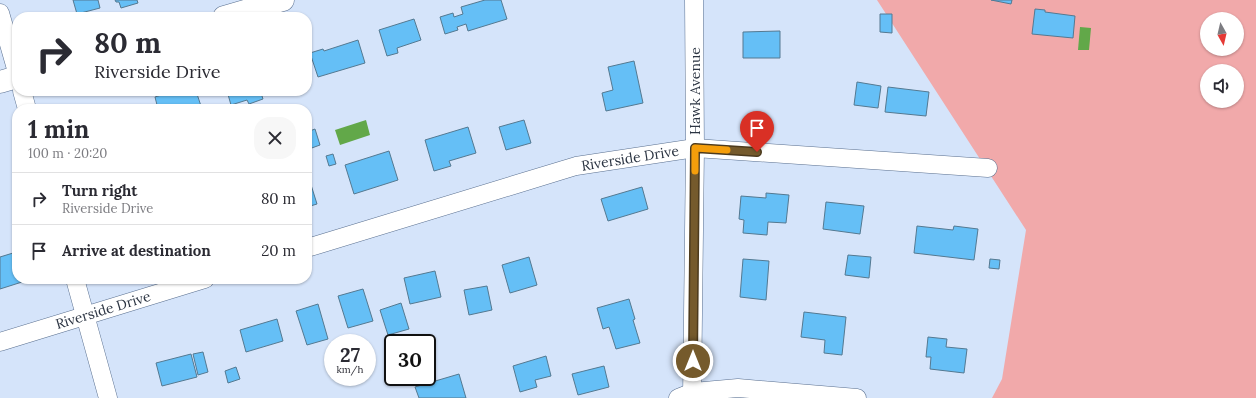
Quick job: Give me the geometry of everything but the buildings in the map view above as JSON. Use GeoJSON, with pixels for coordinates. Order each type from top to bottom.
{"type":"FeatureCollection","features":[{"type":"Feature","properties":{"kind":"street"},"geometry":{"type":"LineString","coordinates":[[241,12],[283,0]]}},
{"type":"Feature","properties":{"kind":"street","name":"Hawk Avenue"},"geometry":{"type":"LineString","coordinates":[[688,396],[695,148],[694,0]]}},
{"type":"Feature","properties":{"kind":"street"},"geometry":{"type":"LineString","coordinates":[[0,13],[12,55]]}},
{"type":"Feature","properties":{"kind":"street"},"geometry":{"type":"LineString","coordinates":[[0,82],[12,78]]}},
{"type":"Feature","properties":{"kind":"street","name":"Riverside Drive"},"geometry":{"type":"LineString","coordinates":[[312,246],[576,166],[695,148],[988,168]]}},
{"type":"Feature","properties":{"kind":"street"},"geometry":{"type":"LineString","coordinates":[[76,284],[108,398]]}},
{"type":"Feature","properties":{"kind":"street","name":"Riverside Drive"},"geometry":{"type":"LineString","coordinates":[[0,342],[190,284]]}},
{"type":"Feature","properties":{"kind":"street"},"geometry":{"type":"LineString","coordinates":[[688,396],[738,388],[857,398]]}},
{"type":"Feature","properties":{"kind":"shaded area"},"geometry":{"type":"Polygon","coordinates":[[[877,0],[1256,0],[1256,398],[992,398],[1002,379],[1026,230],[877,0]]]}},
{"type":"Feature","properties":{"kind":"shaded area"},"geometry":{"type":"Polygon","coordinates":[[[1080,27],[1091,28],[1089,50],[1078,50],[1080,27]]]}},
{"type":"Feature","properties":{"kind":"shaded area"},"geometry":{"type":"Polygon","coordinates":[[[366,120],[370,135],[340,145],[335,130],[366,120]]]}},
{"type":"Feature","properties":{"kind":"slow traffic"},"geometry":{"type":"LineString","coordinates":[[695,171],[695,148],[727,150]]}},
{"type":"Feature","properties":{"kind":"route"},"geometry":{"type":"LineString","coordinates":[[693,361],[695,148],[757,152]]}}]}
